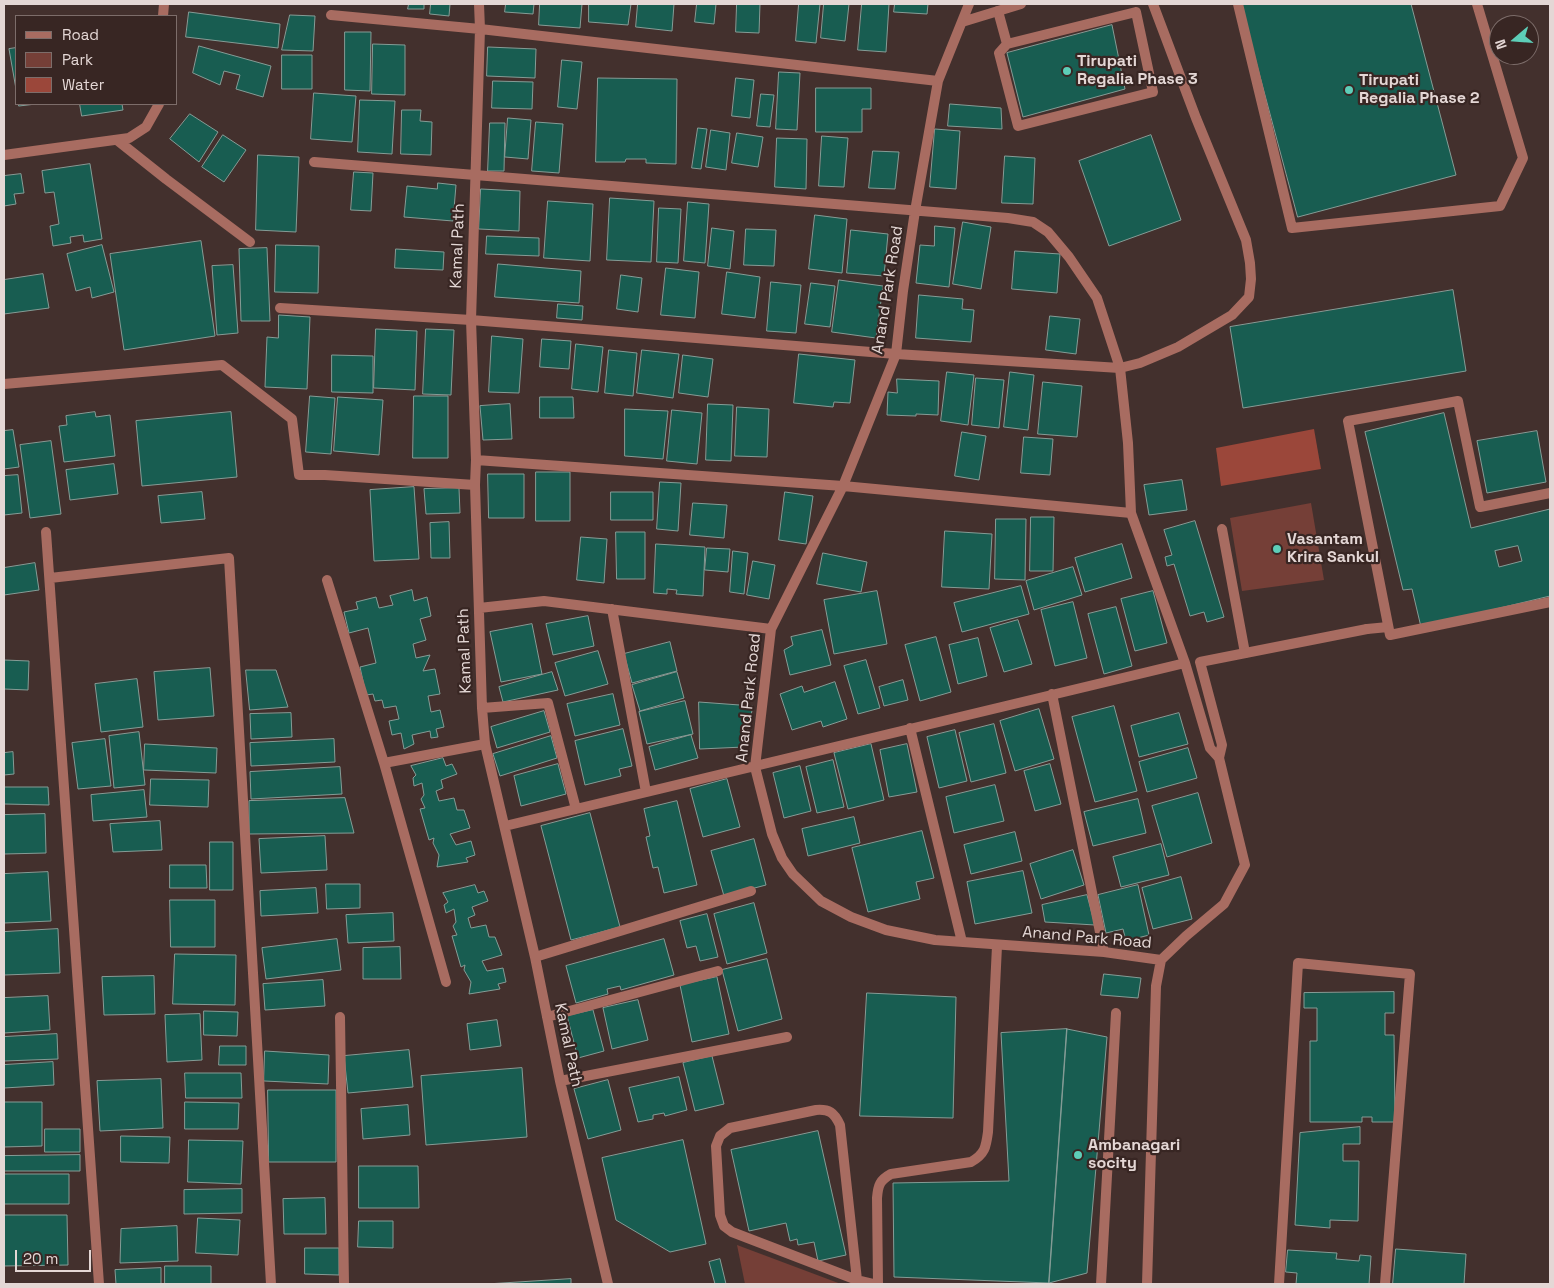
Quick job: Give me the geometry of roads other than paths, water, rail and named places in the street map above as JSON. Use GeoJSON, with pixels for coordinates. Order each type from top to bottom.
{"type":"FeatureCollection","features":[{"type":"Feature","properties":{"kind":"street","name":"Kamal Path"},"geometry":{"type":"LineString","coordinates":[[479,4],[480,29],[471,320],[482,708],[485,744],[535,957],[560,1081],[608,1284]]}},
{"type":"Feature","properties":{"kind":"street","name":"Anand Park Road"},"geometry":{"type":"LineString","coordinates":[[970,4],[938,81],[915,211],[896,354],[843,486],[771,629],[755,767],[772,834],[782,858],[793,874],[822,902],[851,918],[886,930],[935,940],[997,946],[1104,952],[1161,960],[1156,986],[1147,1284]]}},
{"type":"Feature","properties":{"kind":"street"},"geometry":{"type":"LineString","coordinates":[[962,22],[1021,4]]}},
{"type":"Feature","properties":{"kind":"street"},"geometry":{"type":"LineString","coordinates":[[280,308],[471,320],[896,354],[1120,368],[1140,363],[1178,347],[1232,315],[1249,297],[1251,279],[1246,240],[1196,118],[1153,4]]}},
{"type":"Feature","properties":{"kind":"street"},"geometry":{"type":"LineString","coordinates":[[1238,4],[1292,228],[1500,206],[1523,158],[1477,4]]}},
{"type":"Feature","properties":{"kind":"street"},"geometry":{"type":"LineString","coordinates":[[998,11],[1007,44]]}},
{"type":"Feature","properties":{"kind":"street"},"geometry":{"type":"LineString","coordinates":[[1136,12],[1153,92],[1018,126],[999,53],[1007,44],[1136,12]]}},
{"type":"Feature","properties":{"kind":"street"},"geometry":{"type":"LineString","coordinates":[[331,15],[480,29],[938,81]]}},
{"type":"Feature","properties":{"kind":"street"},"geometry":{"type":"LineString","coordinates":[[4,156],[129,138],[146,127],[158,105]]}},
{"type":"Feature","properties":{"kind":"street"},"geometry":{"type":"LineString","coordinates":[[117,140],[166,180],[250,242]]}},
{"type":"Feature","properties":{"kind":"street"},"geometry":{"type":"LineString","coordinates":[[314,162],[1008,218],[1033,222],[1048,232],[1069,257],[1097,298],[1120,368],[1128,443],[1131,514],[1185,663],[1210,748],[1218,758],[1245,865],[1224,904],[1161,960]]}},
{"type":"Feature","properties":{"kind":"street"},"geometry":{"type":"LineString","coordinates":[[4,384],[222,364],[292,419],[299,475],[475,485]]}},
{"type":"Feature","properties":{"kind":"street"},"geometry":{"type":"LineString","coordinates":[[1550,493],[1480,507],[1458,401],[1348,421],[1390,635],[1550,602]]}},
{"type":"Feature","properties":{"kind":"street"},"geometry":{"type":"LineString","coordinates":[[476,460],[843,486],[1131,514]]}},
{"type":"Feature","properties":{"kind":"street"},"geometry":{"type":"LineString","coordinates":[[1222,529],[1245,653]]}},
{"type":"Feature","properties":{"kind":"street"},"geometry":{"type":"LineString","coordinates":[[46,532],[99,1284]]}},
{"type":"Feature","properties":{"kind":"street"},"geometry":{"type":"LineString","coordinates":[[50,578],[229,558],[272,1284]]}},
{"type":"Feature","properties":{"kind":"street"},"geometry":{"type":"LineString","coordinates":[[327,580],[384,763],[446,982]]}},
{"type":"Feature","properties":{"kind":"street"},"geometry":{"type":"LineString","coordinates":[[479,608],[544,601],[771,629]]}},
{"type":"Feature","properties":{"kind":"street"},"geometry":{"type":"LineString","coordinates":[[612,609],[646,792]]}},
{"type":"Feature","properties":{"kind":"street"},"geometry":{"type":"LineString","coordinates":[[1218,758],[1222,745],[1200,662],[1367,629],[1388,627]]}},
{"type":"Feature","properties":{"kind":"street"},"geometry":{"type":"LineString","coordinates":[[505,826],[1185,663]]}},
{"type":"Feature","properties":{"kind":"street"},"geometry":{"type":"LineString","coordinates":[[1052,694],[1104,952]]}},
{"type":"Feature","properties":{"kind":"street"},"geometry":{"type":"LineString","coordinates":[[482,708],[548,703],[576,808]]}},
{"type":"Feature","properties":{"kind":"street"},"geometry":{"type":"LineString","coordinates":[[910,728],[962,942]]}},
{"type":"Feature","properties":{"kind":"street"},"geometry":{"type":"LineString","coordinates":[[384,763],[485,744]]}},
{"type":"Feature","properties":{"kind":"street"},"geometry":{"type":"LineString","coordinates":[[535,957],[751,891]]}},
{"type":"Feature","properties":{"kind":"street"},"geometry":{"type":"LineString","coordinates":[[878,1284],[877,1198],[878,1187],[882,1179],[891,1174],[971,1162],[980,1157],[986,1146],[997,946]]}},
{"type":"Feature","properties":{"kind":"street"},"geometry":{"type":"LineString","coordinates":[[1279,1284],[1298,963],[1410,974],[1385,1284]]}},
{"type":"Feature","properties":{"kind":"street"},"geometry":{"type":"LineString","coordinates":[[547,1017],[718,971]]}},
{"type":"Feature","properties":{"kind":"street"},"geometry":{"type":"LineString","coordinates":[[1101,1284],[1116,1013]]}},
{"type":"Feature","properties":{"kind":"street"},"geometry":{"type":"LineString","coordinates":[[340,1017],[344,1284]]}},
{"type":"Feature","properties":{"kind":"street"},"geometry":{"type":"LineString","coordinates":[[560,1081],[787,1037]]}},
{"type":"Feature","properties":{"kind":"street"},"geometry":{"type":"LineString","coordinates":[[857,1280],[840,1125],[835,1116],[825,1109],[816,1110],[730,1128],[720,1136],[716,1146],[720,1215],[724,1226],[732,1232],[857,1280],[874,1284]]}},
{"type":"Feature","properties":{"kind":"water"},"geometry":{"type":"Polygon","coordinates":[[[1314,429],[1321,469],[1221,486],[1216,448],[1314,429]]]}},
{"type":"Feature","properties":{"kind":"place","name":"Tirupati Regalia Phase 3"},"geometry":{"type":"Point","coordinates":[1067,71]}},
{"type":"Feature","properties":{"kind":"place","name":"Tirupati Regalia Phase 2"},"geometry":{"type":"Point","coordinates":[1349,90]}},
{"type":"Feature","properties":{"kind":"place","name":"Vasantam Krira Sankul"},"geometry":{"type":"Point","coordinates":[1277,549]}},
{"type":"Feature","properties":{"kind":"place","name":"Ambanagari socity"},"geometry":{"type":"Point","coordinates":[1078,1155]}}]}
